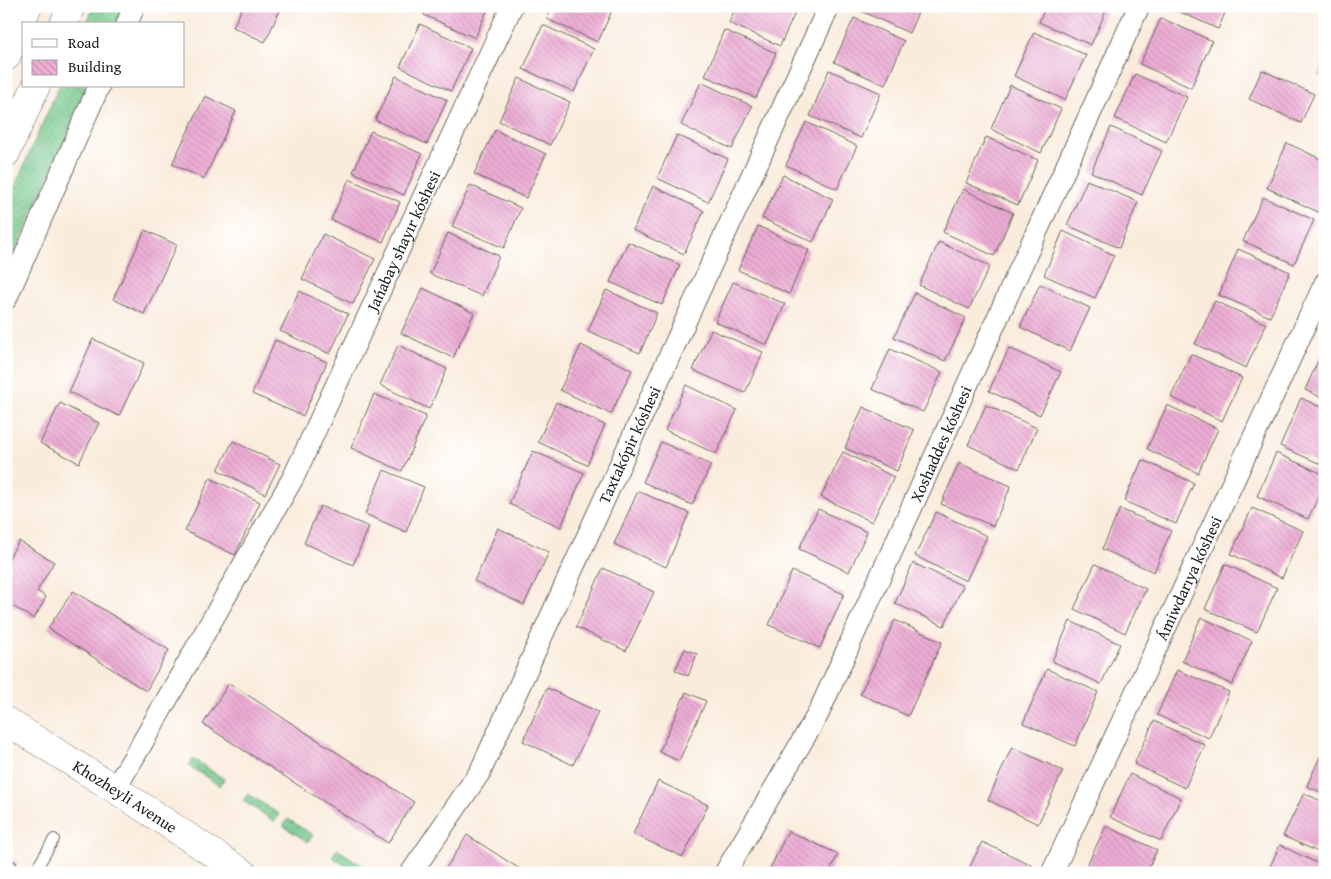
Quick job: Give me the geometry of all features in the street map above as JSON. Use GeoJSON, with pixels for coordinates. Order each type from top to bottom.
{"type":"FeatureCollection","features":[{"type":"Feature","properties":{"kind":"main road"},"geometry":{"type":"LineString","coordinates":[[6,56],[28,6]]}},
{"type":"Feature","properties":{"kind":"main road"},"geometry":{"type":"LineString","coordinates":[[65,22],[71,6]]}},
{"type":"Feature","properties":{"kind":"main road"},"geometry":{"type":"LineString","coordinates":[[6,153],[35,88]]}},
{"type":"Feature","properties":{"kind":"main road","name":"Khozheyli Avenue"},"geometry":{"type":"LineString","coordinates":[[6,722],[115,789],[243,873]]}},
{"type":"Feature","properties":{"kind":"street"},"geometry":{"type":"LineString","coordinates":[[128,22],[134,6]]}},
{"type":"Feature","properties":{"kind":"street","name":"Jańabay shayır kóshesi"},"geometry":{"type":"LineString","coordinates":[[115,789],[142,745],[294,476],[512,6]]}},
{"type":"Feature","properties":{"kind":"street","name":"Taxtakópir kóshesi"},"geometry":{"type":"LineString","coordinates":[[411,873],[480,772],[829,6]]}},
{"type":"Feature","properties":{"kind":"street","name":"Xoshaddes kóshesi"},"geometry":{"type":"LineString","coordinates":[[725,873],[818,714],[1139,6]]}},
{"type":"Feature","properties":{"kind":"street"},"geometry":{"type":"LineString","coordinates":[[6,299],[98,88]]}},
{"type":"Feature","properties":{"kind":"street","name":"Ámiwdarıya kóshesi"},"geometry":{"type":"LineString","coordinates":[[1052,873],[1325,282]]}},
{"type":"Feature","properties":{"kind":"lane"},"geometry":{"type":"LineString","coordinates":[[34,873],[54,839]]}},
{"type":"Feature","properties":{"kind":"green space"},"geometry":{"type":"Polygon","coordinates":[[[94,6],[123,6],[117,22],[87,22],[94,6]]]}},
{"type":"Feature","properties":{"kind":"green space"},"geometry":{"type":"Polygon","coordinates":[[[58,88],[87,88],[6,273],[6,206],[58,88]]]}},
{"type":"Feature","properties":{"kind":"green space"},"geometry":{"type":"Polygon","coordinates":[[[193,759],[224,779],[220,786],[189,766],[193,759]]]}},
{"type":"Feature","properties":{"kind":"green space"},"geometry":{"type":"Polygon","coordinates":[[[248,794],[279,814],[274,821],[243,801],[248,794]]]}},
{"type":"Feature","properties":{"kind":"green space"},"geometry":{"type":"Polygon","coordinates":[[[288,819],[313,835],[308,842],[283,826],[288,819]]]}},
{"type":"Feature","properties":{"kind":"green space"},"geometry":{"type":"Polygon","coordinates":[[[337,849],[368,869],[366,873],[357,873],[332,857],[337,849]]]}},
{"type":"Feature","properties":{"kind":"building"},"geometry":{"type":"Polygon","coordinates":[[[243,6],[282,6],[265,42],[233,27],[243,6]]]}},
{"type":"Feature","properties":{"kind":"building"},"geometry":{"type":"Polygon","coordinates":[[[428,6],[489,6],[475,38],[424,15],[428,6]]]}},
{"type":"Feature","properties":{"kind":"building"},"geometry":{"type":"Polygon","coordinates":[[[552,6],[614,6],[598,42],[547,19],[552,6]]]}},
{"type":"Feature","properties":{"kind":"building"},"geometry":{"type":"Polygon","coordinates":[[[736,6],[798,6],[780,46],[729,23],[736,6]]]}},
{"type":"Feature","properties":{"kind":"building"},"geometry":{"type":"Polygon","coordinates":[[[859,6],[921,6],[909,33],[857,9],[859,6]]]}},
{"type":"Feature","properties":{"kind":"building"},"geometry":{"type":"Polygon","coordinates":[[[1046,6],[1108,6],[1091,45],[1039,22],[1046,6]]]}},
{"type":"Feature","properties":{"kind":"building"},"geometry":{"type":"Polygon","coordinates":[[[1167,6],[1228,6],[1218,29],[1167,6]]]}},
{"type":"Feature","properties":{"kind":"building"},"geometry":{"type":"Polygon","coordinates":[[[854,18],[904,41],[885,85],[834,62],[854,18]]]}},
{"type":"Feature","properties":{"kind":"building"},"geometry":{"type":"Polygon","coordinates":[[[1161,18],[1212,41],[1191,88],[1140,64],[1161,18]]]}},
{"type":"Feature","properties":{"kind":"building"},"geometry":{"type":"Polygon","coordinates":[[[420,24],[471,48],[451,91],[400,67],[420,24]]]}},
{"type":"Feature","properties":{"kind":"building"},"geometry":{"type":"Polygon","coordinates":[[[543,25],[594,49],[574,92],[523,69],[543,25]]]}},
{"type":"Feature","properties":{"kind":"building"},"geometry":{"type":"Polygon","coordinates":[[[724,30],[776,53],[756,98],[705,76],[724,30]]]}},
{"type":"Feature","properties":{"kind":"building"},"geometry":{"type":"Polygon","coordinates":[[[1034,32],[1086,55],[1065,100],[1014,76],[1034,32]]]}},
{"type":"Feature","properties":{"kind":"building"},"geometry":{"type":"Polygon","coordinates":[[[1325,61],[1325,79],[1318,76],[1325,61]]]}},
{"type":"Feature","properties":{"kind":"building"},"geometry":{"type":"Polygon","coordinates":[[[829,70],[881,93],[861,138],[810,116],[829,70]]]}},
{"type":"Feature","properties":{"kind":"building"},"geometry":{"type":"Polygon","coordinates":[[[1262,70],[1314,94],[1301,123],[1249,99],[1262,70]]]}},
{"type":"Feature","properties":{"kind":"building"},"geometry":{"type":"Polygon","coordinates":[[[1135,74],[1187,97],[1166,142],[1115,118],[1135,74]]]}},
{"type":"Feature","properties":{"kind":"building"},"geometry":{"type":"Polygon","coordinates":[[[396,76],[447,100],[427,144],[375,120],[396,76]]]}},
{"type":"Feature","properties":{"kind":"building"},"geometry":{"type":"Polygon","coordinates":[[[519,78],[570,102],[550,145],[499,121],[519,78]]]}},
{"type":"Feature","properties":{"kind":"building"},"geometry":{"type":"Polygon","coordinates":[[[701,82],[752,106],[732,149],[681,125],[701,82]]]}},
{"type":"Feature","properties":{"kind":"building"},"geometry":{"type":"Polygon","coordinates":[[[1010,85],[1061,109],[1041,153],[991,129],[1010,85]]]}},
{"type":"Feature","properties":{"kind":"building"},"geometry":{"type":"Polygon","coordinates":[[[205,96],[236,111],[204,179],[172,164],[205,96]]]}},
{"type":"Feature","properties":{"kind":"building"},"geometry":{"type":"Polygon","coordinates":[[[806,122],[857,146],[837,189],[786,165],[806,122]]]}},
{"type":"Feature","properties":{"kind":"building"},"geometry":{"type":"Polygon","coordinates":[[[1111,127],[1162,151],[1142,195],[1091,172],[1111,127]]]}},
{"type":"Feature","properties":{"kind":"building"},"geometry":{"type":"Polygon","coordinates":[[[495,130],[546,154],[526,198],[474,174],[495,130]]]}},
{"type":"Feature","properties":{"kind":"building"},"geometry":{"type":"Polygon","coordinates":[[[371,131],[422,154],[404,195],[353,172],[371,131]]]}},
{"type":"Feature","properties":{"kind":"building"},"geometry":{"type":"Polygon","coordinates":[[[677,135],[728,159],[708,202],[657,178],[677,135]]]}},
{"type":"Feature","properties":{"kind":"building"},"geometry":{"type":"Polygon","coordinates":[[[986,137],[1038,160],[1018,205],[966,183],[986,137]]]}},
{"type":"Feature","properties":{"kind":"building"},"geometry":{"type":"Polygon","coordinates":[[[1287,143],[1325,161],[1325,197],[1318,212],[1267,188],[1287,143]]]}},
{"type":"Feature","properties":{"kind":"building"},"geometry":{"type":"Polygon","coordinates":[[[783,175],[833,199],[813,242],[762,218],[783,175]]]}},
{"type":"Feature","properties":{"kind":"building"},"geometry":{"type":"Polygon","coordinates":[[[349,179],[400,202],[383,242],[331,220],[349,179]]]}},
{"type":"Feature","properties":{"kind":"building"},"geometry":{"type":"Polygon","coordinates":[[[1087,180],[1138,202],[1119,248],[1067,225],[1087,180]]]}},
{"type":"Feature","properties":{"kind":"building"},"geometry":{"type":"Polygon","coordinates":[[[470,185],[521,208],[504,248],[452,226],[470,185]]]}},
{"type":"Feature","properties":{"kind":"building"},"geometry":{"type":"Polygon","coordinates":[[[653,186],[704,211],[684,254],[633,230],[653,186]]]}},
{"type":"Feature","properties":{"kind":"building"},"geometry":{"type":"Polygon","coordinates":[[[963,189],[1013,213],[994,256],[943,232],[963,189]]]}},
{"type":"Feature","properties":{"kind":"building"},"geometry":{"type":"Polygon","coordinates":[[[1263,197],[1314,220],[1294,264],[1243,241],[1263,197]]]}},
{"type":"Feature","properties":{"kind":"building"},"geometry":{"type":"Polygon","coordinates":[[[758,226],[809,250],[789,294],[738,270],[758,226]]]}},
{"type":"Feature","properties":{"kind":"building"},"geometry":{"type":"Polygon","coordinates":[[[145,230],[177,245],[144,314],[113,299],[145,230]]]}},
{"type":"Feature","properties":{"kind":"building"},"geometry":{"type":"Polygon","coordinates":[[[1063,231],[1114,255],[1095,298],[1044,275],[1063,231]]]}},
{"type":"Feature","properties":{"kind":"building"},"geometry":{"type":"Polygon","coordinates":[[[448,233],[499,256],[482,296],[430,274],[448,233]]]}},
{"type":"Feature","properties":{"kind":"building"},"geometry":{"type":"Polygon","coordinates":[[[323,234],[375,259],[353,304],[302,279],[323,234]]]}},
{"type":"Feature","properties":{"kind":"building"},"geometry":{"type":"Polygon","coordinates":[[[628,242],[680,265],[662,305],[610,282],[628,242]]]}},
{"type":"Feature","properties":{"kind":"building"},"geometry":{"type":"Polygon","coordinates":[[[939,242],[990,266],[969,309],[919,285],[939,242]]]}},
{"type":"Feature","properties":{"kind":"building"},"geometry":{"type":"Polygon","coordinates":[[[1238,249],[1290,272],[1270,317],[1219,295],[1238,249]]]}},
{"type":"Feature","properties":{"kind":"building"},"geometry":{"type":"Polygon","coordinates":[[[733,282],[785,304],[767,345],[715,322],[733,282]]]}},
{"type":"Feature","properties":{"kind":"building"},"geometry":{"type":"Polygon","coordinates":[[[1040,284],[1090,308],[1070,351],[1020,327],[1040,284]]]}},
{"type":"Feature","properties":{"kind":"building"},"geometry":{"type":"Polygon","coordinates":[[[423,288],[474,313],[453,358],[401,333],[423,288]]]}},
{"type":"Feature","properties":{"kind":"building"},"geometry":{"type":"Polygon","coordinates":[[[606,290],[657,313],[640,353],[588,331],[606,290]]]}},
{"type":"Feature","properties":{"kind":"building"},"geometry":{"type":"Polygon","coordinates":[[[299,291],[348,314],[330,354],[280,331],[299,291]]]}},
{"type":"Feature","properties":{"kind":"building"},"geometry":{"type":"Polygon","coordinates":[[[915,293],[966,318],[945,361],[894,337],[915,293]]]}},
{"type":"Feature","properties":{"kind":"building"},"geometry":{"type":"Polygon","coordinates":[[[1215,301],[1266,324],[1246,368],[1195,344],[1215,301]]]}},
{"type":"Feature","properties":{"kind":"building"},"geometry":{"type":"Polygon","coordinates":[[[711,330],[763,352],[745,393],[693,370],[711,330]]]}},
{"type":"Feature","properties":{"kind":"building"},"geometry":{"type":"Polygon","coordinates":[[[93,339],[144,363],[119,416],[69,392],[93,339]]]}},
{"type":"Feature","properties":{"kind":"building"},"geometry":{"type":"Polygon","coordinates":[[[275,340],[327,362],[303,416],[252,394],[275,340]]]}},
{"type":"Feature","properties":{"kind":"building"},"geometry":{"type":"Polygon","coordinates":[[[398,345],[447,369],[429,409],[380,385],[398,345]]]}},
{"type":"Feature","properties":{"kind":"building"},"geometry":{"type":"Polygon","coordinates":[[[581,345],[632,370],[611,414],[560,390],[581,345]]]}},
{"type":"Feature","properties":{"kind":"building"},"geometry":{"type":"Polygon","coordinates":[[[1325,345],[1325,399],[1305,390],[1325,345]]]}},
{"type":"Feature","properties":{"kind":"building"},"geometry":{"type":"Polygon","coordinates":[[[1009,348],[1061,372],[1040,415],[989,391],[1009,348]]]}},
{"type":"Feature","properties":{"kind":"building"},"geometry":{"type":"Polygon","coordinates":[[[890,349],[942,372],[923,412],[872,389],[890,349]]]}},
{"type":"Feature","properties":{"kind":"building"},"geometry":{"type":"Polygon","coordinates":[[[1191,354],[1242,378],[1222,421],[1171,397],[1191,354]]]}},
{"type":"Feature","properties":{"kind":"building"},"geometry":{"type":"Polygon","coordinates":[[[686,385],[737,410],[716,454],[665,430],[686,385]]]}},
{"type":"Feature","properties":{"kind":"building"},"geometry":{"type":"Polygon","coordinates":[[[374,394],[426,416],[402,471],[351,448],[374,394]]]}},
{"type":"Feature","properties":{"kind":"building"},"geometry":{"type":"Polygon","coordinates":[[[1301,398],[1325,409],[1325,466],[1280,446],[1301,398]]]}},
{"type":"Feature","properties":{"kind":"building"},"geometry":{"type":"Polygon","coordinates":[[[556,402],[605,425],[587,465],[538,442],[556,402]]]}},
{"type":"Feature","properties":{"kind":"building"},"geometry":{"type":"Polygon","coordinates":[[[60,403],[99,423],[79,463],[40,443],[60,403]]]}},
{"type":"Feature","properties":{"kind":"building"},"geometry":{"type":"Polygon","coordinates":[[[986,405],[1037,428],[1019,469],[968,445],[986,405]]]}},
{"type":"Feature","properties":{"kind":"building"},"geometry":{"type":"Polygon","coordinates":[[[1167,405],[1218,429],[1198,473],[1147,449],[1167,405]]]}},
{"type":"Feature","properties":{"kind":"building"},"geometry":{"type":"Polygon","coordinates":[[[863,407],[914,430],[897,471],[845,448],[863,407]]]}},
{"type":"Feature","properties":{"kind":"building"},"geometry":{"type":"Polygon","coordinates":[[[233,441],[280,464],[265,494],[218,470],[233,441]]]}},
{"type":"Feature","properties":{"kind":"building"},"geometry":{"type":"Polygon","coordinates":[[[661,442],[711,465],[692,505],[643,482],[661,442]]]}},
{"type":"Feature","properties":{"kind":"building"},"geometry":{"type":"Polygon","coordinates":[[[533,451],[584,473],[561,527],[509,504],[533,451]]]}},
{"type":"Feature","properties":{"kind":"building"},"geometry":{"type":"Polygon","coordinates":[[[843,452],[894,477],[872,522],[821,497],[843,452]]]}},
{"type":"Feature","properties":{"kind":"building"},"geometry":{"type":"Polygon","coordinates":[[[1276,453],[1325,475],[1325,482],[1308,519],[1257,496],[1276,453]]]}},
{"type":"Feature","properties":{"kind":"building"},"geometry":{"type":"Polygon","coordinates":[[[1142,460],[1194,483],[1176,524],[1124,501],[1142,460]]]}},
{"type":"Feature","properties":{"kind":"building"},"geometry":{"type":"Polygon","coordinates":[[[959,463],[1011,486],[993,526],[941,504],[959,463]]]}},
{"type":"Feature","properties":{"kind":"building"},"geometry":{"type":"Polygon","coordinates":[[[384,470],[424,487],[406,532],[365,514],[384,470]]]}},
{"type":"Feature","properties":{"kind":"building"},"geometry":{"type":"Polygon","coordinates":[[[210,478],[260,502],[235,555],[185,531],[210,478]]]}},
{"type":"Feature","properties":{"kind":"building"},"geometry":{"type":"Polygon","coordinates":[[[638,491],[689,513],[666,567],[614,544],[638,491]]]}},
{"type":"Feature","properties":{"kind":"building"},"geometry":{"type":"Polygon","coordinates":[[[320,506],[369,527],[353,565],[304,543],[320,506]]]}},
{"type":"Feature","properties":{"kind":"building"},"geometry":{"type":"Polygon","coordinates":[[[1252,508],[1303,531],[1282,578],[1231,554],[1252,508]]]}},
{"type":"Feature","properties":{"kind":"building"},"geometry":{"type":"Polygon","coordinates":[[[818,509],[867,532],[849,572],[799,549],[818,509]]]}},
{"type":"Feature","properties":{"kind":"building"},"geometry":{"type":"Polygon","coordinates":[[[1120,509],[1171,531],[1154,572],[1102,549],[1120,509]]]}},
{"type":"Feature","properties":{"kind":"building"},"geometry":{"type":"Polygon","coordinates":[[[936,512],[987,536],[966,581],[915,556],[936,512]]]}},
{"type":"Feature","properties":{"kind":"building"},"geometry":{"type":"Polygon","coordinates":[[[498,528],[549,552],[524,605],[474,581],[498,528]]]}},
{"type":"Feature","properties":{"kind":"building"},"geometry":{"type":"Polygon","coordinates":[[[19,541],[54,562],[37,591],[46,597],[34,619],[6,602],[6,563],[19,541]]]}},
{"type":"Feature","properties":{"kind":"building"},"geometry":{"type":"Polygon","coordinates":[[[913,563],[963,586],[944,626],[895,603],[913,563]]]}},
{"type":"Feature","properties":{"kind":"building"},"geometry":{"type":"Polygon","coordinates":[[[1095,564],[1146,589],[1125,633],[1074,609],[1095,564]]]}},
{"type":"Feature","properties":{"kind":"building"},"geometry":{"type":"Polygon","coordinates":[[[1225,564],[1277,588],[1257,632],[1205,609],[1225,564]]]}},
{"type":"Feature","properties":{"kind":"building"},"geometry":{"type":"Polygon","coordinates":[[[603,568],[654,592],[626,651],[576,627],[603,568]]]}},
{"type":"Feature","properties":{"kind":"building"},"geometry":{"type":"Polygon","coordinates":[[[792,571],[844,594],[820,648],[769,625],[792,571]]]}},
{"type":"Feature","properties":{"kind":"building"},"geometry":{"type":"Polygon","coordinates":[[[73,591],[169,650],[146,691],[48,628],[73,591]]]}},
{"type":"Feature","properties":{"kind":"building"},"geometry":{"type":"Polygon","coordinates":[[[1201,617],[1252,641],[1232,685],[1182,661],[1201,617]]]}},
{"type":"Feature","properties":{"kind":"building"},"geometry":{"type":"Polygon","coordinates":[[[895,620],[942,642],[908,716],[860,694],[895,620]]]}},
{"type":"Feature","properties":{"kind":"building"},"geometry":{"type":"Polygon","coordinates":[[[1070,621],[1120,644],[1101,684],[1052,661],[1070,621]]]}},
{"type":"Feature","properties":{"kind":"building"},"geometry":{"type":"Polygon","coordinates":[[[685,649],[697,654],[688,676],[675,670],[685,649]]]}},
{"type":"Feature","properties":{"kind":"building"},"geometry":{"type":"Polygon","coordinates":[[[1047,669],[1098,692],[1075,746],[1023,723],[1047,669]]]}},
{"type":"Feature","properties":{"kind":"building"},"geometry":{"type":"Polygon","coordinates":[[[1177,670],[1229,692],[1209,738],[1157,715],[1177,670]]]}},
{"type":"Feature","properties":{"kind":"building"},"geometry":{"type":"Polygon","coordinates":[[[229,683],[414,802],[388,843],[203,724],[229,683]]]}},
{"type":"Feature","properties":{"kind":"building"},"geometry":{"type":"Polygon","coordinates":[[[547,688],[598,712],[573,765],[523,741],[547,688]]]}},
{"type":"Feature","properties":{"kind":"building"},"geometry":{"type":"Polygon","coordinates":[[[686,692],[706,701],[679,761],[659,752],[686,692]]]}},
{"type":"Feature","properties":{"kind":"building"},"geometry":{"type":"Polygon","coordinates":[[[1154,721],[1205,745],[1185,788],[1134,764],[1154,721]]]}},
{"type":"Feature","properties":{"kind":"building"},"geometry":{"type":"Polygon","coordinates":[[[1325,745],[1325,794],[1307,786],[1325,745]]]}},
{"type":"Feature","properties":{"kind":"building"},"geometry":{"type":"Polygon","coordinates":[[[1012,747],[1063,771],[1038,824],[988,800],[1012,747]]]}},
{"type":"Feature","properties":{"kind":"building"},"geometry":{"type":"Polygon","coordinates":[[[1130,774],[1181,798],[1161,841],[1110,817],[1130,774]]]}},
{"type":"Feature","properties":{"kind":"building"},"geometry":{"type":"Polygon","coordinates":[[[658,781],[708,805],[683,857],[633,834],[658,781]]]}},
{"type":"Feature","properties":{"kind":"building"},"geometry":{"type":"Polygon","coordinates":[[[1304,793],[1325,803],[1325,855],[1283,836],[1304,793]]]}},
{"type":"Feature","properties":{"kind":"building"},"geometry":{"type":"Polygon","coordinates":[[[1106,826],[1157,850],[1146,873],[1092,873],[1085,869],[1106,826]]]}},
{"type":"Feature","properties":{"kind":"building"},"geometry":{"type":"Polygon","coordinates":[[[788,831],[838,854],[829,873],[768,873],[788,831]]]}},
{"type":"Feature","properties":{"kind":"building"},"geometry":{"type":"Polygon","coordinates":[[[467,835],[526,873],[443,873],[467,835]]]}},
{"type":"Feature","properties":{"kind":"building"},"geometry":{"type":"Polygon","coordinates":[[[982,842],[1032,865],[1029,873],[967,873],[982,842]]]}},
{"type":"Feature","properties":{"kind":"building"},"geometry":{"type":"Polygon","coordinates":[[[1280,845],[1325,867],[1325,873],[1267,873],[1280,845]]]}},
{"type":"Feature","properties":{"kind":"building"},"geometry":{"type":"Polygon","coordinates":[[[6,856],[17,863],[11,873],[6,873],[6,856]]]}}]}
